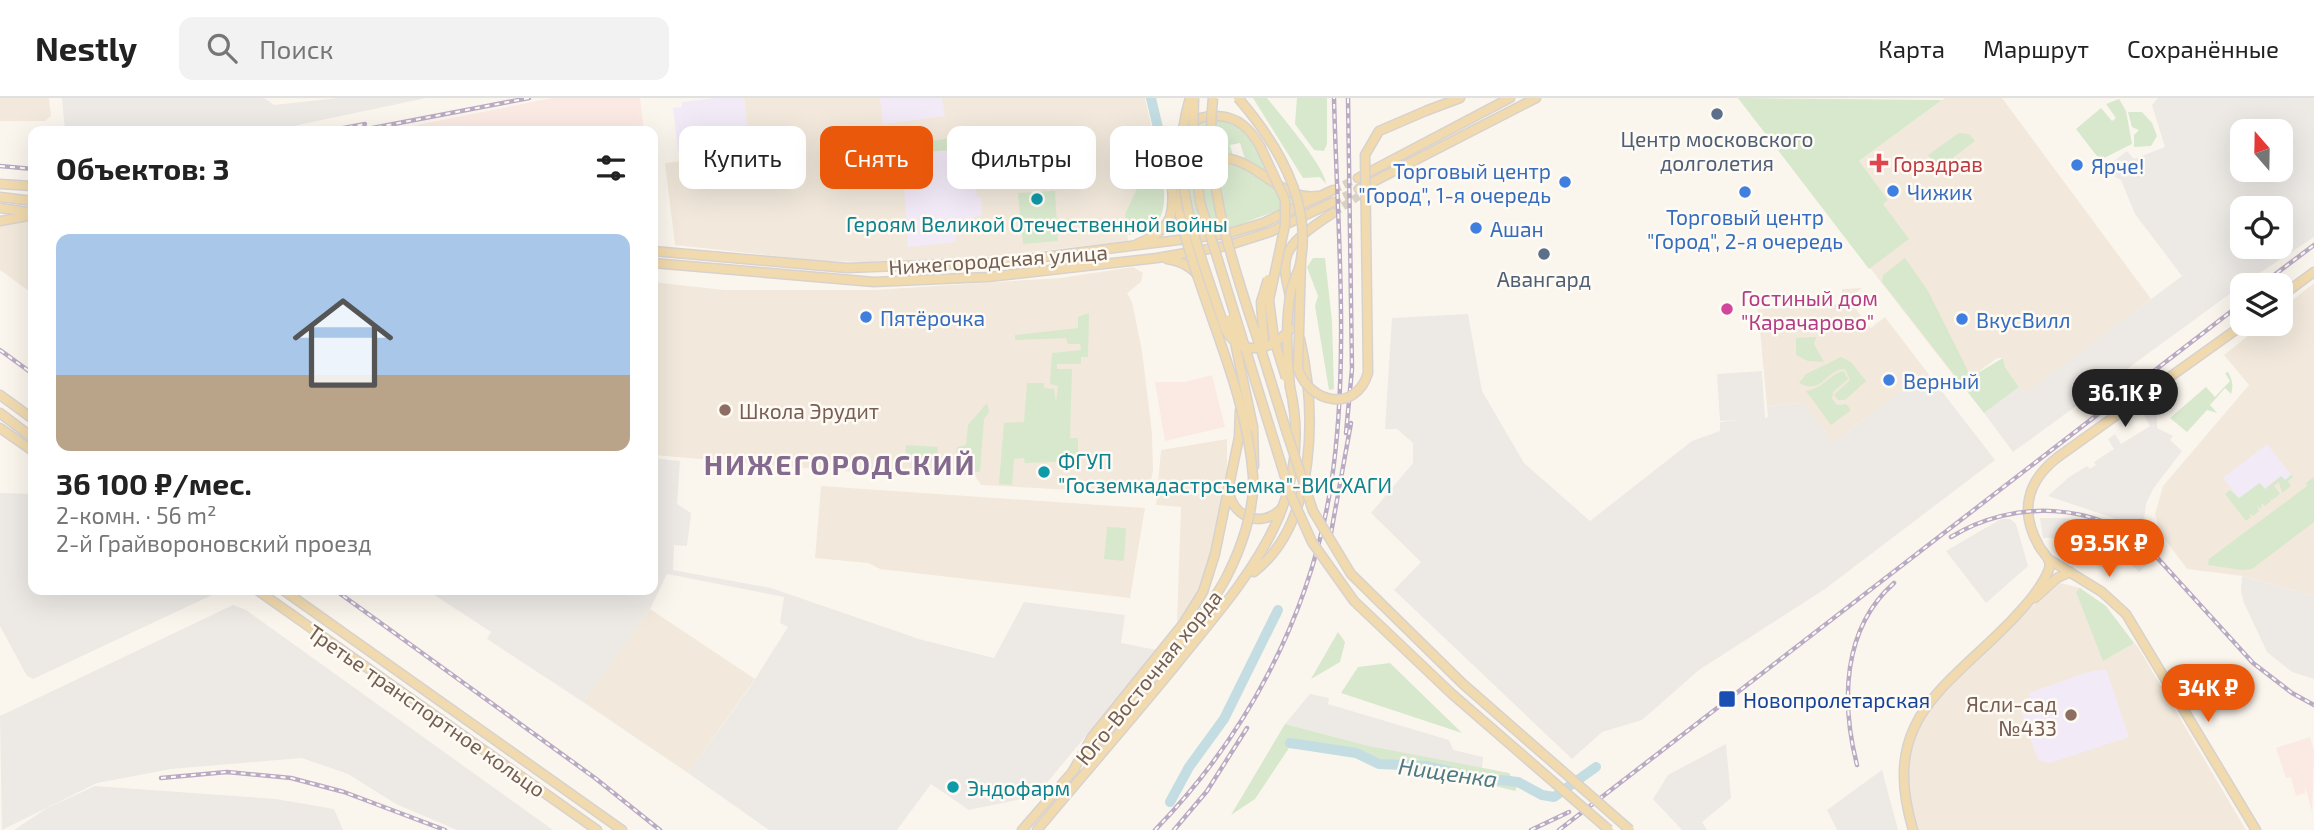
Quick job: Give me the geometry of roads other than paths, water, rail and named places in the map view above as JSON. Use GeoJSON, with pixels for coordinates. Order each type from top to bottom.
{"type":"FeatureCollection","features":[{"type":"Feature","properties":{"kind":"main road","name":"Юго-Восточная хорда"},"geometry":{"type":"LineString","coordinates":[[1192,98],[1195,167],[1200,202],[1290,493],[1326,563],[1354,601],[1452,694],[1609,830]]}},
{"type":"Feature","properties":{"kind":"main road"},"geometry":{"type":"LineString","coordinates":[[1192,98],[1182,136],[1182,184],[1225,328],[1240,345],[1256,349],[1277,343],[1290,329],[1293,307]]}},
{"type":"Feature","properties":{"kind":"main road"},"geometry":{"type":"LineString","coordinates":[[1213,98],[1211,139],[1216,197],[1313,511],[1351,574],[1463,684],[1630,830]]}},
{"type":"Feature","properties":{"kind":"main road","name":"Юго-Восточная хорда"},"geometry":{"type":"LineString","coordinates":[[1037,830],[1246,578],[1257,563],[1285,505],[1291,484],[1296,423],[1290,387],[1286,323],[1292,287],[1301,260],[1303,233],[1299,199],[1266,133],[1238,98]]}},
{"type":"Feature","properties":{"kind":"main road"},"geometry":{"type":"LineString","coordinates":[[1301,260],[1298,369],[1305,384],[1318,396],[1345,398],[1360,388],[1368,373],[1364,164],[1367,148],[1379,131],[1389,125],[1460,98]]}},
{"type":"Feature","properties":{"kind":"main road"},"geometry":{"type":"LineString","coordinates":[[1358,178],[1510,98]]}},
{"type":"Feature","properties":{"kind":"main road"},"geometry":{"type":"LineString","coordinates":[[1359,193],[1536,98]]}},
{"type":"Feature","properties":{"kind":"main road"},"geometry":{"type":"LineString","coordinates":[[1124,248],[1156,235],[1167,223],[1171,210],[1170,151],[1188,124],[1206,117],[1232,118],[1248,128],[1260,146],[1285,200],[1285,225],[1261,302],[1268,372]]}},
{"type":"Feature","properties":{"kind":"main road"},"geometry":{"type":"LineString","coordinates":[[1253,479],[1239,406],[1180,215],[1179,195],[1189,176],[1205,164],[1226,159],[1247,163],[1288,192],[1308,197],[1323,195]]}},
{"type":"Feature","properties":{"kind":"main road"},"geometry":{"type":"LineString","coordinates":[[0,184],[28,186]]}},
{"type":"Feature","properties":{"kind":"main road","name":"Нижегородская улица"},"geometry":{"type":"LineString","coordinates":[[658,251],[879,268],[1003,262],[1124,248],[1247,228],[1333,190]]}},
{"type":"Feature","properties":{"kind":"main road"},"geometry":{"type":"LineString","coordinates":[[0,197],[28,200]]}},
{"type":"Feature","properties":{"kind":"main road","name":"Нижегородская улица"},"geometry":{"type":"LineString","coordinates":[[658,263],[874,282],[988,277],[1157,258],[1246,241],[1333,202]]}},
{"type":"Feature","properties":{"kind":"main road"},"geometry":{"type":"LineString","coordinates":[[0,208],[28,213]]}},
{"type":"Feature","properties":{"kind":"main road"},"geometry":{"type":"LineString","coordinates":[[1246,578],[1270,558],[1285,537],[1299,499],[1309,444],[1310,399],[1285,273],[1288,251],[1297,238],[1333,213]]}},
{"type":"Feature","properties":{"kind":"main road"},"geometry":{"type":"LineString","coordinates":[[0,221],[28,215]]}},
{"type":"Feature","properties":{"kind":"main road"},"geometry":{"type":"LineString","coordinates":[[1073,771],[1092,737],[1193,610],[1209,575],[1239,438],[1240,403],[1204,282],[1196,272],[1182,263],[1157,258]]}},
{"type":"Feature","properties":{"kind":"main road"},"geometry":{"type":"LineString","coordinates":[[1275,261],[1269,319],[1290,387]]}},
{"type":"Feature","properties":{"kind":"main road","name":"Юго-Восточная хорда"},"geometry":{"type":"LineString","coordinates":[[1022,830],[1211,603],[1225,579],[1246,529],[1253,479],[1254,427],[1218,262]]}},
{"type":"Feature","properties":{"kind":"main road"},"geometry":{"type":"LineString","coordinates":[[2293,287],[2314,272]]}},
{"type":"Feature","properties":{"kind":"main road"},"geometry":{"type":"LineString","coordinates":[[2230,334],[2039,473],[2031,488],[2030,522],[2039,546],[2050,560],[2106,594],[2129,618],[2256,830]]}},
{"type":"Feature","properties":{"kind":"main road"},"geometry":{"type":"LineString","coordinates":[[0,395],[28,415]]}},
{"type":"Feature","properties":{"kind":"main road"},"geometry":{"type":"LineString","coordinates":[[0,413],[28,434]]}},
{"type":"Feature","properties":{"kind":"main road"},"geometry":{"type":"LineString","coordinates":[[0,428],[28,448]]}},
{"type":"Feature","properties":{"kind":"main road"},"geometry":{"type":"LineString","coordinates":[[1228,487],[1231,502],[1246,517],[1266,519],[1285,505]]}},
{"type":"Feature","properties":{"kind":"main road"},"geometry":{"type":"LineString","coordinates":[[2022,608],[2041,583],[2050,560]]}},
{"type":"Feature","properties":{"kind":"main road"},"geometry":{"type":"LineString","coordinates":[[1913,830],[1903,775],[1912,728],[1929,701],[2022,608],[2056,579],[2070,572]]}},
{"type":"Feature","properties":{"kind":"main road","name":"Третье транспортное кольцо"},"geometry":{"type":"LineString","coordinates":[[264,595],[597,830]]}},
{"type":"Feature","properties":{"kind":"main road","name":"Третье транспортное кольцо"},"geometry":{"type":"LineString","coordinates":[[291,595],[622,830]]}},
{"type":"Feature","properties":{"kind":"waterway","name":"Нищенка"},"geometry":{"type":"LineString","coordinates":[[1151,98],[1158,126]]}},
{"type":"Feature","properties":{"kind":"waterway","name":"Нищенка"},"geometry":{"type":"LineString","coordinates":[[1170,802],[1189,767],[1224,719],[1278,610]]}},
{"type":"Feature","properties":{"kind":"waterway","name":"Нищенка"},"geometry":{"type":"LineString","coordinates":[[1290,743],[1356,753],[1379,764],[1427,766],[1473,777],[1518,782],[1542,795],[1554,797],[1596,767]]}},
{"type":"Feature","properties":{"kind":"tunnel"},"geometry":{"type":"LineString","coordinates":[[1333,190],[1358,178]]}},
{"type":"Feature","properties":{"kind":"tunnel"},"geometry":{"type":"LineString","coordinates":[[1333,202],[1359,189]]}},
{"type":"Feature","properties":{"kind":"tunnel"},"geometry":{"type":"LineString","coordinates":[[1333,213],[1359,196]]}},
{"type":"Feature","properties":{"kind":"railway"},"geometry":{"type":"LineString","coordinates":[[383,126],[529,98]]}},
{"type":"Feature","properties":{"kind":"railway"},"geometry":{"type":"LineString","coordinates":[[1155,830],[1188,794],[1218,755],[1270,671],[1291,626],[1321,533],[1331,485],[1340,391],[1341,292],[1334,98]]}},
{"type":"Feature","properties":{"kind":"railway"},"geometry":{"type":"LineString","coordinates":[[1346,433],[1352,369],[1348,98]]}},
{"type":"Feature","properties":{"kind":"railway"},"geometry":{"type":"LineString","coordinates":[[354,126],[365,124]]}},
{"type":"Feature","properties":{"kind":"railway"},"geometry":{"type":"LineString","coordinates":[[0,166],[28,169]]}},
{"type":"Feature","properties":{"kind":"railway"},"geometry":{"type":"LineString","coordinates":[[2277,273],[2314,245]]}},
{"type":"Feature","properties":{"kind":"railway"},"geometry":{"type":"LineString","coordinates":[[1559,830],[2230,312]]}},
{"type":"Feature","properties":{"kind":"railway"},"geometry":{"type":"LineString","coordinates":[[0,350],[28,370]]}},
{"type":"Feature","properties":{"kind":"railway"},"geometry":{"type":"LineString","coordinates":[[1331,533],[1351,423]]}},
{"type":"Feature","properties":{"kind":"railway"},"geometry":{"type":"LineString","coordinates":[[1951,537],[2001,516],[2027,512],[2054,511],[2081,515],[2106,523],[2130,535],[2152,552],[2253,663],[2292,693],[2314,705]]}},
{"type":"Feature","properties":{"kind":"railway"},"geometry":{"type":"LineString","coordinates":[[1857,765],[1849,716],[1850,668],[1855,644],[1864,622],[1877,601],[1894,583]]}},
{"type":"Feature","properties":{"kind":"railway"},"geometry":{"type":"LineString","coordinates":[[342,595],[595,778],[660,830]]}},
{"type":"Feature","properties":{"kind":"railway"},"geometry":{"type":"LineString","coordinates":[[1174,830],[1207,791],[1247,728]]}},
{"type":"Feature","properties":{"kind":"railway"},"geometry":{"type":"LineString","coordinates":[[161,778],[227,772],[291,778],[344,792],[445,830]]}},
{"type":"Feature","properties":{"kind":"railway"},"geometry":{"type":"LineString","coordinates":[[1531,830],[1569,812]]}},
{"type":"Feature","properties":{"kind":"place","name":"Центр московского долголетия"},"geometry":{"type":"Point","coordinates":[1717,114]}},
{"type":"Feature","properties":{"kind":"place","name":"Горздрав"},"geometry":{"type":"Point","coordinates":[1879,163]}},
{"type":"Feature","properties":{"kind":"place","name":"Ярче!"},"geometry":{"type":"Point","coordinates":[2077,165]}},
{"type":"Feature","properties":{"kind":"place","name":"Торговый центр \"Город\", 1-я очередь"},"geometry":{"type":"Point","coordinates":[1565,182]}},
{"type":"Feature","properties":{"kind":"place","name":"Чижик"},"geometry":{"type":"Point","coordinates":[1893,191]}},
{"type":"Feature","properties":{"kind":"place","name":"Торговый центр \"Город\", 2-я очередь"},"geometry":{"type":"Point","coordinates":[1745,192]}},
{"type":"Feature","properties":{"kind":"place","name":"Героям Великой Отечественной войны"},"geometry":{"type":"Point","coordinates":[1037,199]}},
{"type":"Feature","properties":{"kind":"place","name":"Ашан"},"geometry":{"type":"Point","coordinates":[1476,228]}},
{"type":"Feature","properties":{"kind":"place","name":"Авангард"},"geometry":{"type":"Point","coordinates":[1544,254]}},
{"type":"Feature","properties":{"kind":"place","name":"Гостиный дом \"Карачарово\""},"geometry":{"type":"Point","coordinates":[1727,309]}},
{"type":"Feature","properties":{"kind":"place","name":"Пятёрочка"},"geometry":{"type":"Point","coordinates":[866,317]}},
{"type":"Feature","properties":{"kind":"place","name":"ВкусВилл"},"geometry":{"type":"Point","coordinates":[1962,319]}},
{"type":"Feature","properties":{"kind":"place","name":"Верный"},"geometry":{"type":"Point","coordinates":[1889,380]}},
{"type":"Feature","properties":{"kind":"place","name":"Школа Эрудит"},"geometry":{"type":"Point","coordinates":[725,410]}},
{"type":"Feature","properties":{"kind":"place","name":"ФГУП \"Госземкадастрсъемка\"-ВИСХАГИ"},"geometry":{"type":"Point","coordinates":[1044,472]}},
{"type":"Feature","properties":{"kind":"place","name":"Новопролетарская"},"geometry":{"type":"Point","coordinates":[1727,699]}},
{"type":"Feature","properties":{"kind":"place","name":"Ясли-сад №433"},"geometry":{"type":"Point","coordinates":[2071,715]}},
{"type":"Feature","properties":{"kind":"place","name":"Эндофарм"},"geometry":{"type":"Point","coordinates":[953,787]}},
{"type":"Feature","properties":{"kind":"district","name":"НИЖЕГОРОДСКИЙ"},"geometry":{"type":"Point","coordinates":[840,464]}}]}
